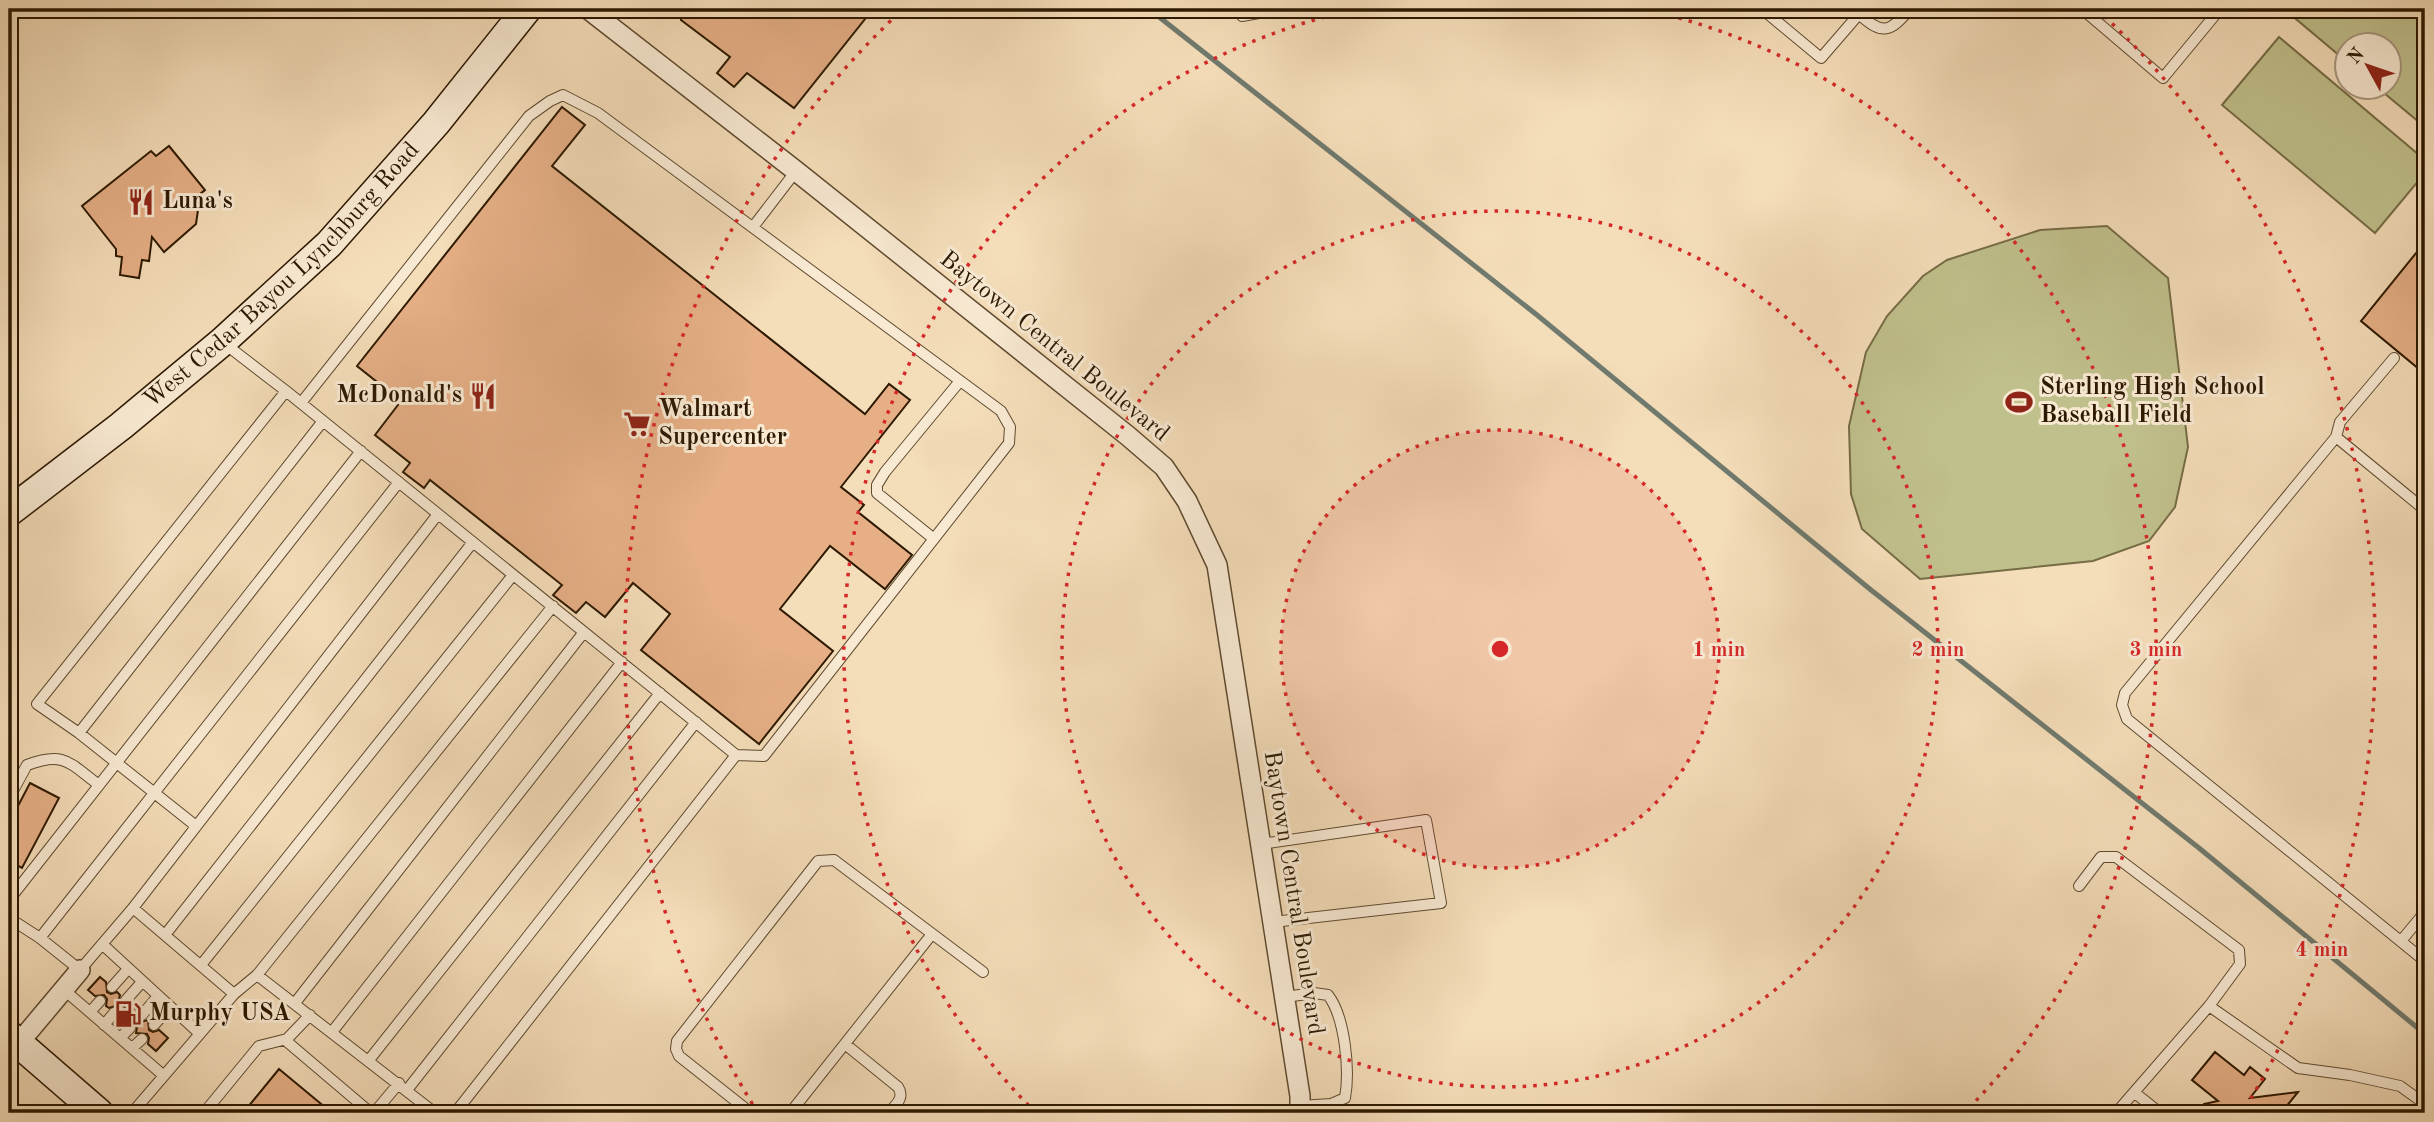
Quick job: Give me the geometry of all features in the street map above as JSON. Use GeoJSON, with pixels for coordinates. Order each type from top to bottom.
{"type":"FeatureCollection","features":[{"type":"Feature","properties":{"kind":"main road","name":"West Cedar Bayou Lynchburg Road"},"geometry":{"type":"LineString","coordinates":[[9,512],[121,426],[222,342],[329,244],[436,123],[527,9]]}},
{"type":"Feature","properties":{"kind":"main road"},"geometry":{"type":"LineString","coordinates":[[13,1040],[99,1113]]}},
{"type":"Feature","properties":{"kind":"street","name":"Baytown Central Boulevard"},"geometry":{"type":"LineString","coordinates":[[587,9],[796,171],[1128,436],[1164,467],[1187,500],[1217,565],[1285,997],[1300,1110]]}},
{"type":"Feature","properties":{"kind":"street"},"geometry":{"type":"LineString","coordinates":[[13,1040],[80,970]]}},
{"type":"Feature","properties":{"kind":"lane"},"geometry":{"type":"LineString","coordinates":[[1241,9],[1242,16],[1282,9]]}},
{"type":"Feature","properties":{"kind":"lane"},"geometry":{"type":"LineString","coordinates":[[1762,9],[1775,13],[1821,58],[1856,11],[1873,26],[1887,29],[1895,25],[1910,9]]}},
{"type":"Feature","properties":{"kind":"lane"},"geometry":{"type":"LineString","coordinates":[[2082,9],[2164,78],[2220,9]]}},
{"type":"Feature","properties":{"kind":"lane"},"geometry":{"type":"LineString","coordinates":[[222,342],[736,755],[764,756],[1009,443],[1010,427],[1002,411],[598,113],[563,95],[529,116],[301,403]]}},
{"type":"Feature","properties":{"kind":"lane"},"geometry":{"type":"LineString","coordinates":[[753,227],[796,171]]}},
{"type":"Feature","properties":{"kind":"lane"},"geometry":{"type":"LineString","coordinates":[[2394,358],[2340,422],[2336,438],[2125,693],[2122,705],[2127,719],[2425,961]]}},
{"type":"Feature","properties":{"kind":"lane"},"geometry":{"type":"LineString","coordinates":[[934,539],[877,493],[877,485],[960,381]]}},
{"type":"Feature","properties":{"kind":"lane"},"geometry":{"type":"LineString","coordinates":[[196,826],[79,733],[37,704],[286,391]]}},
{"type":"Feature","properties":{"kind":"lane"},"geometry":{"type":"LineString","coordinates":[[79,733],[323,421]]}},
{"type":"Feature","properties":{"kind":"lane"},"geometry":{"type":"LineString","coordinates":[[2336,438],[2425,510]]}},
{"type":"Feature","properties":{"kind":"lane"},"geometry":{"type":"LineString","coordinates":[[9,900],[361,451]]}},
{"type":"Feature","properties":{"kind":"lane"},"geometry":{"type":"LineString","coordinates":[[40,938],[399,482]]}},
{"type":"Feature","properties":{"kind":"lane"},"geometry":{"type":"LineString","coordinates":[[9,918],[40,938],[80,970],[133,908],[438,514]]}},
{"type":"Feature","properties":{"kind":"lane"},"geometry":{"type":"LineString","coordinates":[[165,935],[473,542]]}},
{"type":"Feature","properties":{"kind":"lane"},"geometry":{"type":"LineString","coordinates":[[201,965],[513,575]]}},
{"type":"Feature","properties":{"kind":"lane"},"geometry":{"type":"LineString","coordinates":[[132,1113],[234,994],[257,975],[552,606]]}},
{"type":"Feature","properties":{"kind":"lane"},"geometry":{"type":"LineString","coordinates":[[295,1003],[584,632]]}},
{"type":"Feature","properties":{"kind":"lane"},"geometry":{"type":"LineString","coordinates":[[332,1032],[622,662]]}},
{"type":"Feature","properties":{"kind":"lane"},"geometry":{"type":"LineString","coordinates":[[369,1060],[660,694]]}},
{"type":"Feature","properties":{"kind":"lane"},"geometry":{"type":"LineString","coordinates":[[285,1040],[373,1113],[403,1086],[695,722]]}},
{"type":"Feature","properties":{"kind":"lane"},"geometry":{"type":"LineString","coordinates":[[454,1113],[736,755]]}},
{"type":"Feature","properties":{"kind":"lane"},"geometry":{"type":"LineString","coordinates":[[9,798],[27,765],[48,758],[62,758],[99,785]]}},
{"type":"Feature","properties":{"kind":"lane"},"geometry":{"type":"LineString","coordinates":[[1261,844],[1426,820],[1441,902],[1273,922]]}},
{"type":"Feature","properties":{"kind":"lane"},"geometry":{"type":"LineString","coordinates":[[2079,887],[2101,857],[2116,857],[2239,950],[2240,964],[2209,1006],[2116,1113]]}},
{"type":"Feature","properties":{"kind":"lane"},"geometry":{"type":"LineString","coordinates":[[751,1113],[679,1056],[677,1041],[818,861],[834,860],[983,972]]}},
{"type":"Feature","properties":{"kind":"lane"},"geometry":{"type":"LineString","coordinates":[[133,908],[234,994]]}},
{"type":"Feature","properties":{"kind":"lane"},"geometry":{"type":"LineString","coordinates":[[2401,941],[2425,912]]}},
{"type":"Feature","properties":{"kind":"lane"},"geometry":{"type":"LineString","coordinates":[[790,1113],[932,934]]}},
{"type":"Feature","properties":{"kind":"lane"},"geometry":{"type":"LineString","coordinates":[[102,944],[199,1033]]}},
{"type":"Feature","properties":{"kind":"lane"},"geometry":{"type":"LineString","coordinates":[[112,988],[128,970]]}},
{"type":"Feature","properties":{"kind":"lane"},"geometry":{"type":"LineString","coordinates":[[257,975],[435,1113]]}},
{"type":"Feature","properties":{"kind":"lane"},"geometry":{"type":"LineString","coordinates":[[126,1000],[142,982]]}},
{"type":"Feature","properties":{"kind":"lane"},"geometry":{"type":"LineString","coordinates":[[63,989],[163,1075]]}},
{"type":"Feature","properties":{"kind":"lane"},"geometry":{"type":"LineString","coordinates":[[1285,997],[1314,993],[1328,995],[1340,1020],[1347,1083],[1345,1098],[1331,1104],[1300,1110]]}},
{"type":"Feature","properties":{"kind":"lane"},"geometry":{"type":"LineString","coordinates":[[142,1015],[158,996]]}},
{"type":"Feature","properties":{"kind":"lane"},"geometry":{"type":"LineString","coordinates":[[90,1012],[100,1001]]}},
{"type":"Feature","properties":{"kind":"lane"},"geometry":{"type":"LineString","coordinates":[[2209,1006],[2298,1068],[2350,1075],[2400,1086],[2425,1104]]}},
{"type":"Feature","properties":{"kind":"lane"},"geometry":{"type":"LineString","coordinates":[[154,1025],[170,1007]]}},
{"type":"Feature","properties":{"kind":"lane"},"geometry":{"type":"LineString","coordinates":[[104,1025],[114,1013]]}},
{"type":"Feature","properties":{"kind":"lane"},"geometry":{"type":"LineString","coordinates":[[204,1113],[259,1046],[285,1040],[310,1015]]}},
{"type":"Feature","properties":{"kind":"lane"},"geometry":{"type":"LineString","coordinates":[[120,1038],[130,1028]]}},
{"type":"Feature","properties":{"kind":"lane"},"geometry":{"type":"LineString","coordinates":[[132,1048],[142,1038]]}},
{"type":"Feature","properties":{"kind":"lane"},"geometry":{"type":"LineString","coordinates":[[845,1044],[902,1093],[889,1113]]}},
{"type":"Feature","properties":{"kind":"lane"},"geometry":{"type":"LineString","coordinates":[[2136,1093],[2160,1113]]}},
{"type":"Feature","properties":{"kind":"green space"},"geometry":{"type":"Polygon","coordinates":[[[2304,9],[2423,9],[2425,127],[2395,102],[2402,102],[2402,32],[2332,32],[2332,49],[2296,19],[2304,9]]]}},
{"type":"Feature","properties":{"kind":"green space"},"geometry":{"type":"Polygon","coordinates":[[[2279,37],[2332,82],[2332,102],[2356,102],[2425,160],[2425,173],[2375,233],[2222,105],[2279,37]]]}},
{"type":"Feature","properties":{"kind":"green space","name":"Sterling High School Baseball Field"},"geometry":{"type":"Polygon","coordinates":[[[2107,226],[2168,278],[2188,447],[2175,507],[2149,541],[2093,561],[1920,579],[1862,529],[1851,494],[1849,426],[1866,352],[1887,316],[1923,276],[1947,260],[2040,230],[2107,226]]]}},
{"type":"Feature","properties":{"kind":"building"},"geometry":{"type":"Polygon","coordinates":[[[681,9],[873,9],[794,108],[747,73],[734,87],[717,73],[730,57],[681,20],[681,9]]]}},
{"type":"Feature","properties":{"kind":"building","name":"Walmart Supercenter"},"geometry":{"type":"Polygon","coordinates":[[[562,107],[585,125],[552,166],[865,414],[889,384],[910,400],[841,487],[864,505],[858,512],[912,555],[885,589],[830,546],[780,609],[833,651],[759,744],[641,650],[670,614],[633,583],[605,617],[586,602],[576,613],[553,595],[562,585],[430,480],[424,488],[403,472],[410,463],[375,435],[401,401],[357,366],[562,107]]]}},
{"type":"Feature","properties":{"kind":"building","name":"Luna's"},"geometry":{"type":"Polygon","coordinates":[[[169,146],[205,190],[195,198],[198,210],[196,224],[164,252],[152,237],[149,261],[142,260],[139,278],[120,275],[122,257],[116,256],[116,249],[82,206],[151,151],[156,156],[169,146]]]}},
{"type":"Feature","properties":{"kind":"building"},"geometry":{"type":"Polygon","coordinates":[[[2425,242],[2425,374],[2361,321],[2425,242]]]}},
{"type":"Feature","properties":{"kind":"building"},"geometry":{"type":"Polygon","coordinates":[[[30,783],[59,798],[22,868],[9,861],[9,823],[30,783]]]}},
{"type":"Feature","properties":{"kind":"building","name":"Murphy USA"},"geometry":{"type":"Polygon","coordinates":[[[100,977],[106,982],[107,992],[117,992],[120,995],[121,1005],[131,1005],[137,1010],[137,1020],[148,1020],[149,1030],[159,1030],[168,1038],[156,1051],[148,1044],[147,1034],[136,1033],[135,1022],[125,1023],[120,1018],[119,1008],[109,1008],[104,995],[95,996],[88,990],[100,977]]]}},
{"type":"Feature","properties":{"kind":"building"},"geometry":{"type":"Polygon","coordinates":[[[2215,1052],[2244,1075],[2250,1067],[2265,1079],[2250,1098],[2298,1092],[2281,1113],[2205,1113],[2204,1104],[2218,1101],[2192,1080],[2215,1052]]]}},
{"type":"Feature","properties":{"kind":"building"},"geometry":{"type":"Polygon","coordinates":[[[279,1069],[332,1113],[243,1113],[279,1069]]]}},
{"type":"Feature","properties":{"kind":"waterway"},"geometry":{"type":"LineString","coordinates":[[1149,9],[1537,315],[1871,590],[2199,848],[2425,1034]]}},
{"type":"Feature","properties":{"kind":"place","name":"Luna's"},"geometry":{"type":"Point","coordinates":[141,202]}},
{"type":"Feature","properties":{"kind":"place","name":"McDonald's"},"geometry":{"type":"Point","coordinates":[483,396]}},
{"type":"Feature","properties":{"kind":"place","name":"Sterling High School Baseball Field"},"geometry":{"type":"Point","coordinates":[2019,402]}},
{"type":"Feature","properties":{"kind":"place","name":"Walmart Supercenter"},"geometry":{"type":"Point","coordinates":[637,424]}},
{"type":"Feature","properties":{"kind":"place","name":"Murphy USA"},"geometry":{"type":"Point","coordinates":[128,1014]}}]}
